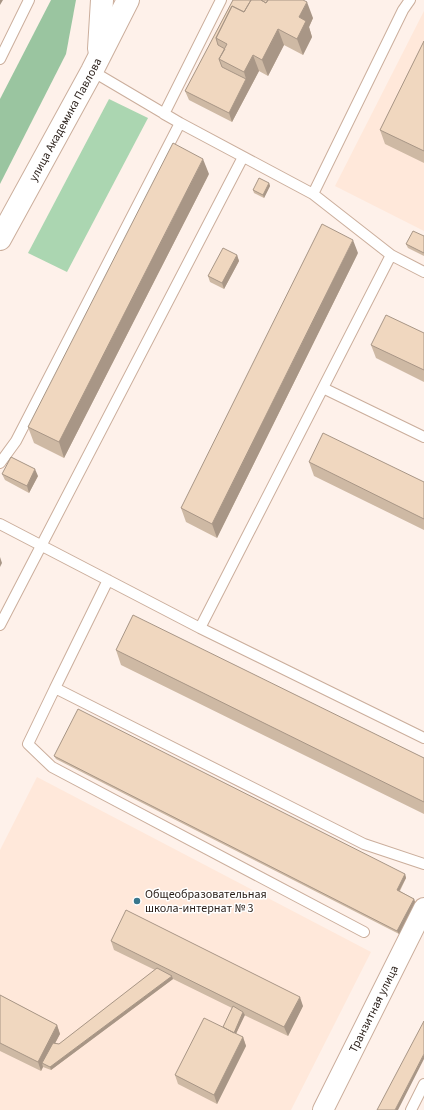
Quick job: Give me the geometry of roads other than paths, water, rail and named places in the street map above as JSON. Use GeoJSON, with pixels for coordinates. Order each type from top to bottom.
{"type":"FeatureCollection","features":[{"type":"Feature","properties":{"kind":"main road"},"geometry":{"type":"LineString","coordinates":[[95,65],[102,0]]}},
{"type":"Feature","properties":{"kind":"main road","name":"улица Академика Павлова"},"geometry":{"type":"LineString","coordinates":[[0,238],[95,65],[128,0]]}},
{"type":"Feature","properties":{"kind":"street","name":"Транзитная улица"},"geometry":{"type":"LineString","coordinates":[[323,1110],[424,908]]}},
{"type":"Feature","properties":{"kind":"lane"},"geometry":{"type":"LineString","coordinates":[[0,59],[29,0]]}},
{"type":"Feature","properties":{"kind":"lane"},"geometry":{"type":"LineString","coordinates":[[164,114],[221,0]]}},
{"type":"Feature","properties":{"kind":"lane"},"geometry":{"type":"LineString","coordinates":[[313,194],[403,10],[410,0]]}},
{"type":"Feature","properties":{"kind":"lane"},"geometry":{"type":"LineString","coordinates":[[95,65],[164,114],[243,158],[313,194],[391,255],[424,272]]}},
{"type":"Feature","properties":{"kind":"lane"},"geometry":{"type":"LineString","coordinates":[[0,464],[16,441],[180,123]]}},
{"type":"Feature","properties":{"kind":"lane"},"geometry":{"type":"LineString","coordinates":[[0,625],[243,158]]}},
{"type":"Feature","properties":{"kind":"lane"},"geometry":{"type":"LineString","coordinates":[[200,628],[391,255]]}},
{"type":"Feature","properties":{"kind":"lane"},"geometry":{"type":"LineString","coordinates":[[323,388],[424,437]]}},
{"type":"Feature","properties":{"kind":"lane"},"geometry":{"type":"LineString","coordinates":[[0,524],[200,628],[424,738]]}},
{"type":"Feature","properties":{"kind":"lane"},"geometry":{"type":"LineString","coordinates":[[108,580],[28,744],[52,766],[364,932]]}},
{"type":"Feature","properties":{"kind":"lane"},"geometry":{"type":"LineString","coordinates":[[54,688],[364,844],[424,864]]}},
{"type":"Feature","properties":{"kind":"lane"},"geometry":{"type":"LineString","coordinates":[[411,1110],[424,1084]]}},
{"type":"Feature","properties":{"kind":"place","name":"Общеобразовательная школа-интернат № 3"},"geometry":{"type":"Point","coordinates":[137,901]}}]}
